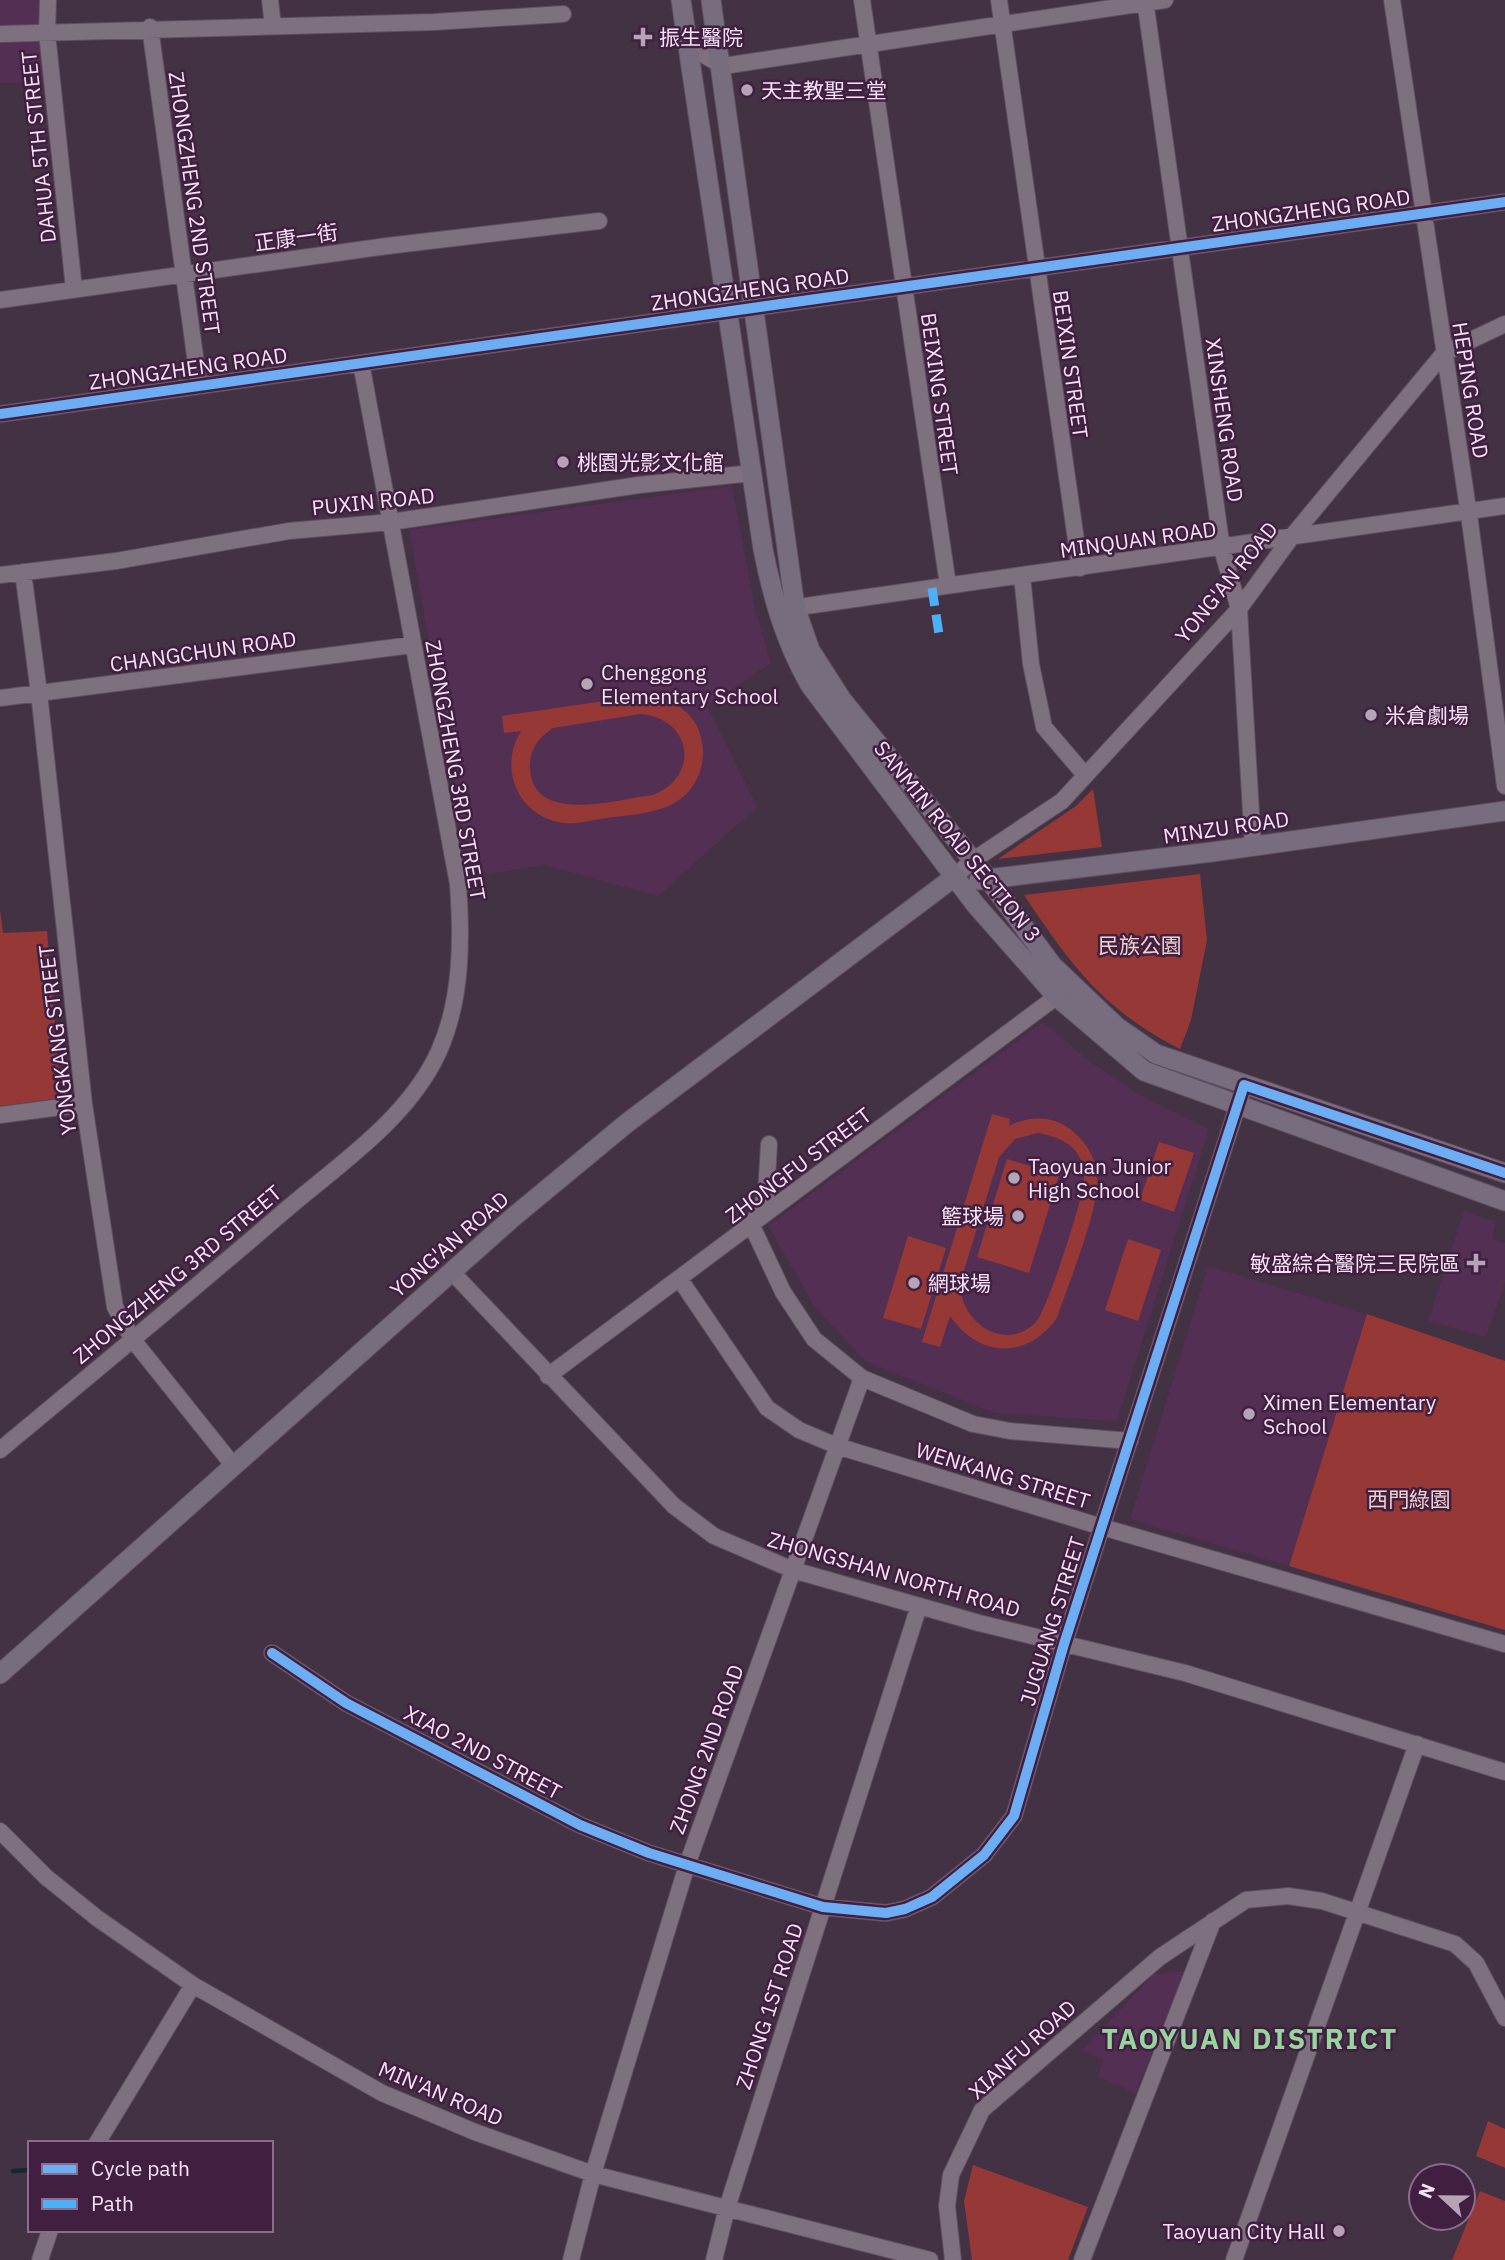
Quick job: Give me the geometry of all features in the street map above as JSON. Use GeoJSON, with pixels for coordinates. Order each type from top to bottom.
{"type":"FeatureCollection","features":[{"type":"Feature","properties":{"kind":"main road","name":"SANMIN ROAD SECTION 3"},"geometry":{"type":"LineString","coordinates":[[681,0],[752,473],[776,612],[791,653],[810,685],[953,878],[1144,1071],[1505,1201]]}},
{"type":"Feature","properties":{"kind":"main road","name":"SANMIN ROAD SECTION 3"},"geometry":{"type":"LineString","coordinates":[[711,0],[723,66],[795,607],[810,650],[842,700],[989,880],[1052,965],[1065,991],[1156,1054],[1505,1173]]}},
{"type":"Feature","properties":{"kind":"main road","name":"MINZU ROAD"},"geometry":{"type":"LineString","coordinates":[[953,878],[989,880],[1505,811]]}},
{"type":"Feature","properties":{"kind":"main road","name":"YONG'AN ROAD"},"geometry":{"type":"LineString","coordinates":[[0,1674],[451,1271],[627,1124],[953,878]]}},
{"type":"Feature","properties":{"kind":"street","name":"DAHUA 5TH STREET"},"geometry":{"type":"LineString","coordinates":[[48,0],[47,33],[74,289]]}},
{"type":"Feature","properties":{"kind":"street"},"geometry":{"type":"LineString","coordinates":[[270,0],[272,26]]}},
{"type":"Feature","properties":{"kind":"street","name":"BEIXING STREET"},"geometry":{"type":"LineString","coordinates":[[862,0],[948,585]]}},
{"type":"Feature","properties":{"kind":"street","name":"BEIXIN STREET"},"geometry":{"type":"LineString","coordinates":[[999,0],[1035,268],[1080,568]]}},
{"type":"Feature","properties":{"kind":"street"},"geometry":{"type":"LineString","coordinates":[[688,46],[723,66],[1003,25],[1145,1],[1166,0]]}},
{"type":"Feature","properties":{"kind":"street","name":"HEPING ROAD"},"geometry":{"type":"LineString","coordinates":[[1392,0],[1469,510],[1505,786]]}},
{"type":"Feature","properties":{"kind":"street","name":"XINSHENG ROAD"},"geometry":{"type":"LineString","coordinates":[[1145,1],[1177,247],[1222,549],[1239,608],[1253,846]]}},
{"type":"Feature","properties":{"kind":"street"},"geometry":{"type":"LineString","coordinates":[[0,34],[150,27],[433,22],[564,14]]}},
{"type":"Feature","properties":{"kind":"street","name":"ZHONGZHENG 2ND STREET"},"geometry":{"type":"LineString","coordinates":[[150,27],[199,385]]}},
{"type":"Feature","properties":{"kind":"street","name":"ZHONGZHENG ROAD"},"geometry":{"type":"LineString","coordinates":[[0,414],[615,326],[729,314],[905,285],[1505,202]]}},
{"type":"Feature","properties":{"kind":"street","name":"正康一街"},"geometry":{"type":"LineString","coordinates":[[0,300],[387,246],[599,221]]}},
{"type":"Feature","properties":{"kind":"street","name":"YONG'AN ROAD"},"geometry":{"type":"LineString","coordinates":[[953,878],[972,862],[1062,801],[1239,608],[1293,535],[1444,353],[1505,324]]}},
{"type":"Feature","properties":{"kind":"street","name":"ZHONGZHENG 3RD STREET"},"geometry":{"type":"LineString","coordinates":[[0,1450],[134,1340],[400,1111],[439,1051],[457,986],[462,942],[458,884],[361,363]]}},
{"type":"Feature","properties":{"kind":"street","name":"PUXIN ROAD"},"geometry":{"type":"LineString","coordinates":[[0,575],[116,561],[289,531],[391,522],[639,485],[752,473]]}},
{"type":"Feature","properties":{"kind":"street","name":"MINQUAN ROAD"},"geometry":{"type":"LineString","coordinates":[[776,612],[795,607],[1222,549],[1293,535],[1505,506]]}},
{"type":"Feature","properties":{"kind":"street","name":"YONGKANG STREET"},"geometry":{"type":"LineString","coordinates":[[23,572],[39,693],[84,1104],[116,1307],[134,1340],[233,1465]]}},
{"type":"Feature","properties":{"kind":"street"},"geometry":{"type":"LineString","coordinates":[[1022,576],[1031,664],[1044,727],[1085,775]]}},
{"type":"Feature","properties":{"kind":"street","name":"CHANGCHUN ROAD"},"geometry":{"type":"LineString","coordinates":[[0,698],[412,645]]}},
{"type":"Feature","properties":{"kind":"street","name":"ZHONGFU STREET"},"geometry":{"type":"LineString","coordinates":[[548,1376],[1065,991]]}},
{"type":"Feature","properties":{"kind":"street","name":"JUGUANG STREET"},"geometry":{"type":"LineString","coordinates":[[687,1865],[823,1907],[872,1913],[905,1909],[955,1881],[984,1855],[1014,1816],[1064,1644],[1244,1085]]}},
{"type":"Feature","properties":{"kind":"street"},"geometry":{"type":"LineString","coordinates":[[0,1115],[84,1104]]}},
{"type":"Feature","properties":{"kind":"street"},"geometry":{"type":"LineString","coordinates":[[769,1144],[766,1195],[752,1226],[783,1292],[814,1339],[862,1378],[973,1424],[1010,1431],[1130,1441]]}},
{"type":"Feature","properties":{"kind":"street","name":"ZHONGSHAN NORTH ROAD"},"geometry":{"type":"LineString","coordinates":[[451,1271],[674,1506],[714,1536],[793,1570],[919,1606],[1185,1673],[1505,1772]]}},
{"type":"Feature","properties":{"kind":"street","name":"WENKANG STREET"},"geometry":{"type":"LineString","coordinates":[[679,1278],[767,1408],[799,1430],[837,1446],[1102,1527],[1505,1644]]}},
{"type":"Feature","properties":{"kind":"street","name":"ZHONG 2ND ROAD"},"geometry":{"type":"LineString","coordinates":[[570,2260],[593,2174],[687,1865],[862,1378]]}},
{"type":"Feature","properties":{"kind":"street","name":"ZHONG 1ST ROAD"},"geometry":{"type":"LineString","coordinates":[[714,2260],[727,2208],[919,1606]]}},
{"type":"Feature","properties":{"kind":"street","name":"XIAO 2ND STREET"},"geometry":{"type":"LineString","coordinates":[[272,1653],[346,1703],[580,1825],[687,1865]]}},
{"type":"Feature","properties":{"kind":"street"},"geometry":{"type":"LineString","coordinates":[[1234,2260],[1417,1745]]}},
{"type":"Feature","properties":{"kind":"street","name":"MIN'AN ROAD"},"geometry":{"type":"LineString","coordinates":[[4,1842],[97,1918],[194,1985],[382,2093],[475,2132],[593,2174],[930,2260]]}},
{"type":"Feature","properties":{"kind":"street","name":"XIANFU ROAD"},"geometry":{"type":"LineString","coordinates":[[953,2260],[947,2206],[951,2175],[982,2110],[1160,1957],[1246,1900],[1287,1896],[1322,1901],[1455,1944],[1476,1963],[1502,2011]]}},
{"type":"Feature","properties":{"kind":"street"},"geometry":{"type":"LineString","coordinates":[[1082,2260],[1213,1921]]}},
{"type":"Feature","properties":{"kind":"street"},"geometry":{"type":"LineString","coordinates":[[98,2141],[194,1985]]}},
{"type":"Feature","properties":{"kind":"street"},"geometry":{"type":"LineString","coordinates":[[40,2260],[49,2232]]}},
{"type":"Feature","properties":{"kind":"shaded area"},"geometry":{"type":"Polygon","coordinates":[[[0,0],[40,0],[45,82],[0,83],[0,0]]]}},
{"type":"Feature","properties":{"kind":"shaded area","name":"Chenggong Elementary School"},"geometry":{"type":"Polygon","coordinates":[[[732,486],[755,609],[771,663],[707,706],[757,807],[658,896],[544,865],[488,874],[469,862],[409,530],[732,486]]]}},
{"type":"Feature","properties":{"kind":"shaded area","name":"Taoyuan Junior High School"},"geometry":{"type":"Polygon","coordinates":[[[1043,1022],[1089,1061],[1142,1096],[1209,1129],[1117,1421],[995,1413],[865,1361],[815,1307],[768,1226],[1043,1022]]]}},
{"type":"Feature","properties":{"kind":"shaded area","name":"敏盛綜合醫院三民院區"},"geometry":{"type":"Polygon","coordinates":[[[1464,1211],[1496,1222],[1492,1239],[1505,1243],[1505,1282],[1486,1337],[1428,1321],[1464,1211]]]}},
{"type":"Feature","properties":{"kind":"shaded area","name":"Ximen Elementary School"},"geometry":{"type":"Polygon","coordinates":[[[1208,1266],[1367,1314],[1289,1566],[1130,1519],[1208,1266]]]}},
{"type":"Feature","properties":{"kind":"shaded area"},"geometry":{"type":"Polygon","coordinates":[[[1186,1971],[1135,2093],[1098,2077],[1103,2060],[1082,2050],[1154,1974],[1186,1971]]]}},
{"type":"Feature","properties":{"kind":"green space"},"geometry":{"type":"Polygon","coordinates":[[[639,696],[664,700],[686,712],[697,726],[703,747],[701,768],[695,783],[686,794],[663,808],[582,822],[558,822],[531,809],[522,798],[512,773],[515,745],[521,731],[504,733],[502,716],[639,696]],[[640,714],[553,728],[539,740],[531,756],[530,768],[534,786],[545,797],[561,803],[579,805],[653,795],[679,775],[684,762],[680,736],[671,726],[657,718],[640,714]]]}},
{"type":"Feature","properties":{"kind":"green space"},"geometry":{"type":"Polygon","coordinates":[[[1093,789],[1102,847],[998,859],[1076,806],[1093,789]]]}},
{"type":"Feature","properties":{"kind":"green space","name":"民族公園"},"geometry":{"type":"Polygon","coordinates":[[[1200,874],[1207,940],[1191,1020],[1180,1049],[1153,1034],[1109,1002],[1057,943],[1024,895],[1200,874]]]}},
{"type":"Feature","properties":{"kind":"green space"},"geometry":{"type":"Polygon","coordinates":[[[0,910],[3,933],[47,931],[61,1098],[0,1106],[0,910]]]}},
{"type":"Feature","properties":{"kind":"green space"},"geometry":{"type":"Polygon","coordinates":[[[992,1114],[1010,1119],[1009,1126],[1040,1118],[1063,1124],[1080,1138],[1091,1154],[1096,1167],[1097,1188],[1089,1225],[1057,1318],[1045,1332],[1018,1347],[989,1346],[975,1340],[950,1316],[940,1347],[922,1342],[992,1114]],[[1038,1133],[1015,1139],[999,1157],[961,1280],[961,1294],[966,1308],[984,1328],[996,1333],[1009,1335],[1022,1332],[1035,1323],[1040,1315],[1063,1256],[1082,1193],[1084,1171],[1078,1154],[1063,1141],[1038,1133]]]}},
{"type":"Feature","properties":{"kind":"green space"},"geometry":{"type":"Polygon","coordinates":[[[1159,1142],[1194,1153],[1174,1212],[1140,1200],[1159,1142]]]}},
{"type":"Feature","properties":{"kind":"green space","name":"籃球場"},"geometry":{"type":"Polygon","coordinates":[[[1007,1159],[1059,1175],[1029,1273],[977,1257],[1007,1159]]]}},
{"type":"Feature","properties":{"kind":"green space","name":"網球場"},"geometry":{"type":"Polygon","coordinates":[[[908,1236],[946,1248],[921,1329],[883,1318],[908,1236]]]}},
{"type":"Feature","properties":{"kind":"green space"},"geometry":{"type":"Polygon","coordinates":[[[1128,1239],[1161,1250],[1138,1321],[1105,1310],[1128,1239]]]}},
{"type":"Feature","properties":{"kind":"green space","name":"西門綠園"},"geometry":{"type":"Polygon","coordinates":[[[1367,1314],[1505,1361],[1505,1630],[1289,1566],[1367,1314]]]}},
{"type":"Feature","properties":{"kind":"green space"},"geometry":{"type":"Polygon","coordinates":[[[1488,2121],[1505,2129],[1505,2168],[1476,2156],[1488,2121]]]}},
{"type":"Feature","properties":{"kind":"green space"},"geometry":{"type":"Polygon","coordinates":[[[973,2165],[1088,2207],[1068,2260],[972,2260],[964,2201],[973,2165]]]}},
{"type":"Feature","properties":{"kind":"green space"},"geometry":{"type":"Polygon","coordinates":[[[1480,2191],[1505,2201],[1505,2260],[1452,2260],[1463,2232],[1477,2232],[1477,2198],[1480,2191]]]}},
{"type":"Feature","properties":{"kind":"waterway"},"geometry":{"type":"LineString","coordinates":[[13,2171],[28,2170]]}},
{"type":"Feature","properties":{"kind":"marked path"},"geometry":{"type":"LineString","coordinates":[[932,588],[940,641]]}},
{"type":"Feature","properties":{"kind":"cycle path"},"geometry":{"type":"LineString","coordinates":[[0,414],[1505,202]]}},
{"type":"Feature","properties":{"kind":"cycle path"},"geometry":{"type":"LineString","coordinates":[[272,1653],[346,1703],[580,1825],[649,1853],[823,1907],[886,1913],[905,1909],[932,1897],[984,1855],[1014,1816],[1064,1644],[1244,1085],[1505,1173]]}},
{"type":"Feature","properties":{"kind":"place","name":"振生醫院"},"geometry":{"type":"Point","coordinates":[643,37]}},
{"type":"Feature","properties":{"kind":"place","name":"天主教聖三堂"},"geometry":{"type":"Point","coordinates":[747,90]}},
{"type":"Feature","properties":{"kind":"place","name":"桃園光影文化館"},"geometry":{"type":"Point","coordinates":[563,462]}},
{"type":"Feature","properties":{"kind":"place","name":"Chenggong Elementary School"},"geometry":{"type":"Point","coordinates":[587,684]}},
{"type":"Feature","properties":{"kind":"place","name":"米倉劇場"},"geometry":{"type":"Point","coordinates":[1371,715]}},
{"type":"Feature","properties":{"kind":"place","name":"Taoyuan Junior High School"},"geometry":{"type":"Point","coordinates":[1014,1178]}},
{"type":"Feature","properties":{"kind":"place","name":"籃球場"},"geometry":{"type":"Point","coordinates":[1018,1216]}},
{"type":"Feature","properties":{"kind":"place","name":"敏盛綜合醫院三民院區"},"geometry":{"type":"Point","coordinates":[1476,1263]}},
{"type":"Feature","properties":{"kind":"place","name":"網球場"},"geometry":{"type":"Point","coordinates":[914,1283]}},
{"type":"Feature","properties":{"kind":"place","name":"Ximen Elementary School"},"geometry":{"type":"Point","coordinates":[1249,1414]}},
{"type":"Feature","properties":{"kind":"place","name":"Taoyuan City Hall"},"geometry":{"type":"Point","coordinates":[1339,2231]}},
{"type":"Feature","properties":{"kind":"district","name":"TAOYUAN DISTRICT"},"geometry":{"type":"Point","coordinates":[1250,2038]}}]}
